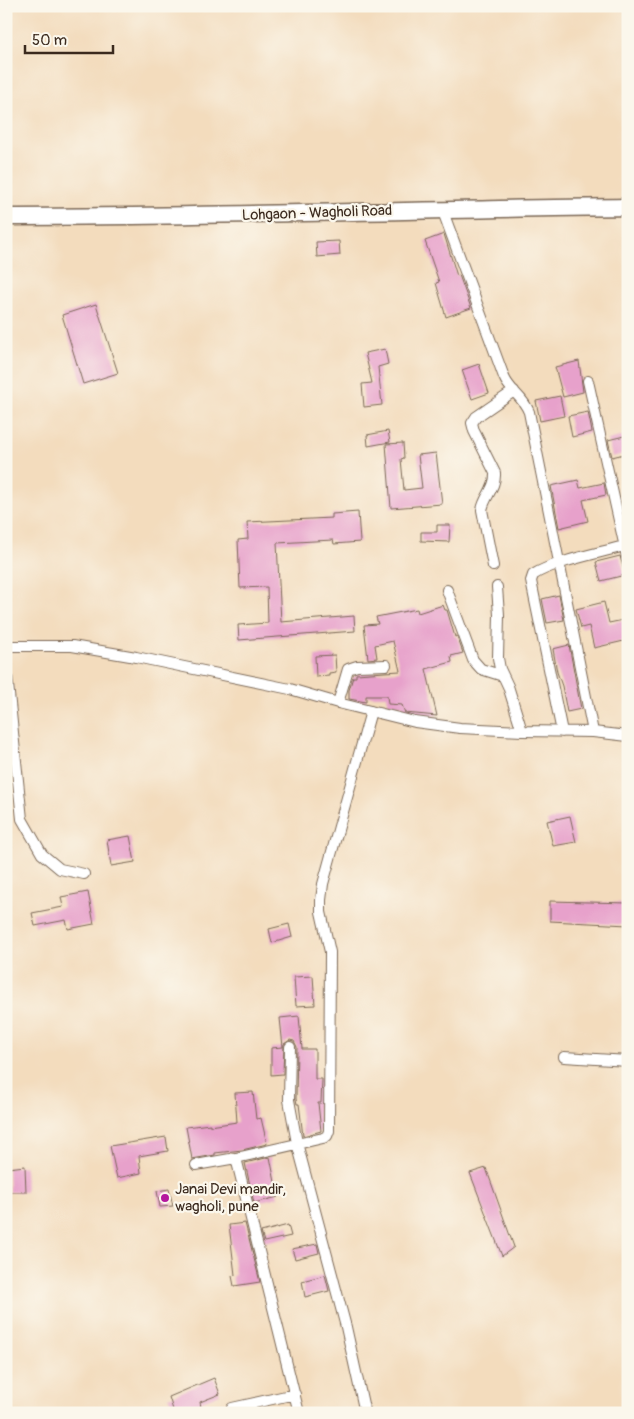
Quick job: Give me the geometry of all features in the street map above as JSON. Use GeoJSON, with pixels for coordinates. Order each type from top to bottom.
{"type":"FeatureCollection","features":[{"type":"Feature","properties":{"kind":"main road","name":"Lohgaon - Wagholi Road"},"geometry":{"type":"LineString","coordinates":[[6,217],[270,215],[442,209],[628,207]]}},
{"type":"Feature","properties":{"kind":"street"},"geometry":{"type":"LineString","coordinates":[[442,209],[506,382],[525,402],[529,412],[593,732]]}},
{"type":"Feature","properties":{"kind":"street"},"geometry":{"type":"LineString","coordinates":[[588,382],[628,561]]}},
{"type":"Feature","properties":{"kind":"street"},"geometry":{"type":"LineString","coordinates":[[493,566],[482,510],[483,504],[496,481],[495,473],[472,424],[476,417],[514,391]]}},
{"type":"Feature","properties":{"kind":"street"},"geometry":{"type":"LineString","coordinates":[[562,732],[531,581],[533,575],[539,570],[624,546]]}},
{"type":"Feature","properties":{"kind":"street"},"geometry":{"type":"LineString","coordinates":[[497,588],[499,615],[498,658],[522,732]]}},
{"type":"Feature","properties":{"kind":"street"},"geometry":{"type":"LineString","coordinates":[[447,590],[473,660],[481,669],[503,676]]}},
{"type":"Feature","properties":{"kind":"street"},"geometry":{"type":"LineString","coordinates":[[6,646],[72,646],[136,657],[290,689],[415,722],[460,728],[522,732],[593,732],[628,736]]}},
{"type":"Feature","properties":{"kind":"street"},"geometry":{"type":"LineString","coordinates":[[6,665],[22,819],[42,854],[60,869],[84,874]]}},
{"type":"Feature","properties":{"kind":"street"},"geometry":{"type":"LineString","coordinates":[[338,703],[348,669],[357,666],[386,665]]}},
{"type":"Feature","properties":{"kind":"street"},"geometry":{"type":"LineString","coordinates":[[196,1165],[323,1138],[327,1136],[329,1131],[330,952],[321,912],[321,900],[323,884],[371,711]]}},
{"type":"Feature","properties":{"kind":"street"},"geometry":{"type":"LineString","coordinates":[[290,1047],[289,1100],[297,1143],[346,1327],[365,1413]]}},
{"type":"Feature","properties":{"kind":"street"},"geometry":{"type":"LineString","coordinates":[[564,1057],[628,1061]]}},
{"type":"Feature","properties":{"kind":"street"},"geometry":{"type":"LineString","coordinates":[[236,1158],[299,1413]]}},
{"type":"Feature","properties":{"kind":"street"},"geometry":{"type":"LineString","coordinates":[[233,1413],[232,1408],[295,1394]]}},
{"type":"Feature","properties":{"kind":"building"},"geometry":{"type":"Polygon","coordinates":[[[444,234],[457,276],[459,275],[471,308],[446,317],[436,283],[439,282],[425,241],[444,234]]]}},
{"type":"Feature","properties":{"kind":"building"},"geometry":{"type":"Polygon","coordinates":[[[339,241],[340,255],[317,257],[316,242],[339,241]]]}},
{"type":"Feature","properties":{"kind":"building"},"geometry":{"type":"Polygon","coordinates":[[[96,304],[118,373],[83,384],[62,315],[96,304]]]}},
{"type":"Feature","properties":{"kind":"building"},"geometry":{"type":"Polygon","coordinates":[[[385,349],[388,364],[378,367],[382,405],[364,407],[362,384],[372,383],[365,353],[385,349]]]}},
{"type":"Feature","properties":{"kind":"building"},"geometry":{"type":"Polygon","coordinates":[[[579,361],[583,392],[563,397],[555,367],[579,361]]]}},
{"type":"Feature","properties":{"kind":"building"},"geometry":{"type":"Polygon","coordinates":[[[479,364],[489,393],[472,399],[462,370],[479,364]]]}},
{"type":"Feature","properties":{"kind":"building"},"geometry":{"type":"Polygon","coordinates":[[[560,396],[564,416],[540,421],[536,401],[560,396]]]}},
{"type":"Feature","properties":{"kind":"building"},"geometry":{"type":"Polygon","coordinates":[[[588,412],[592,432],[572,437],[568,416],[588,412]]]}},
{"type":"Feature","properties":{"kind":"building"},"geometry":{"type":"Polygon","coordinates":[[[388,431],[390,442],[368,446],[367,435],[388,431]]]}},
{"type":"Feature","properties":{"kind":"building"},"geometry":{"type":"Polygon","coordinates":[[[628,435],[628,453],[612,457],[608,440],[628,435]]]}},
{"type":"Feature","properties":{"kind":"building"},"geometry":{"type":"Polygon","coordinates":[[[403,443],[404,458],[401,459],[404,490],[422,488],[418,455],[436,453],[442,504],[391,508],[386,444],[403,443]]]}},
{"type":"Feature","properties":{"kind":"building"},"geometry":{"type":"Polygon","coordinates":[[[578,480],[580,488],[604,483],[606,495],[583,500],[588,521],[559,528],[551,486],[578,480]]]}},
{"type":"Feature","properties":{"kind":"building"},"geometry":{"type":"Polygon","coordinates":[[[358,512],[360,542],[334,544],[333,540],[277,543],[281,622],[354,616],[355,631],[239,640],[238,625],[268,623],[267,587],[240,588],[238,540],[248,539],[247,522],[332,518],[332,514],[358,512]]]}},
{"type":"Feature","properties":{"kind":"building"},"geometry":{"type":"Polygon","coordinates":[[[437,525],[450,525],[449,542],[421,541],[421,532],[437,532],[437,525]]]}},
{"type":"Feature","properties":{"kind":"building"},"geometry":{"type":"Polygon","coordinates":[[[620,556],[625,575],[601,581],[596,562],[620,556]]]}},
{"type":"Feature","properties":{"kind":"building"},"geometry":{"type":"Polygon","coordinates":[[[559,595],[564,620],[547,623],[542,599],[559,595]]]}},
{"type":"Feature","properties":{"kind":"building"},"geometry":{"type":"Polygon","coordinates":[[[604,602],[609,623],[628,619],[628,640],[594,648],[589,626],[581,628],[576,609],[604,602]]]}},
{"type":"Feature","properties":{"kind":"building"},"geometry":{"type":"Polygon","coordinates":[[[443,605],[445,610],[447,610],[455,637],[457,636],[463,653],[451,656],[452,662],[426,669],[437,716],[405,713],[402,705],[388,704],[387,696],[366,696],[366,702],[349,699],[349,690],[353,677],[356,677],[356,674],[400,671],[393,641],[375,645],[377,658],[368,659],[364,625],[378,624],[376,617],[417,609],[418,613],[443,605]]]}},
{"type":"Feature","properties":{"kind":"building"},"geometry":{"type":"Polygon","coordinates":[[[569,645],[581,709],[567,712],[553,649],[569,645]]]}},
{"type":"Feature","properties":{"kind":"building"},"geometry":{"type":"Polygon","coordinates":[[[335,655],[336,672],[329,673],[329,676],[316,677],[315,656],[335,655]]]}},
{"type":"Feature","properties":{"kind":"building"},"geometry":{"type":"Polygon","coordinates":[[[570,816],[576,842],[553,846],[547,821],[570,816]]]}},
{"type":"Feature","properties":{"kind":"building"},"geometry":{"type":"Polygon","coordinates":[[[130,836],[135,862],[111,866],[107,840],[130,836]]]}},
{"type":"Feature","properties":{"kind":"building"},"geometry":{"type":"Polygon","coordinates":[[[88,892],[94,924],[68,929],[66,920],[35,926],[32,913],[63,907],[61,897],[88,892]]]}},
{"type":"Feature","properties":{"kind":"building"},"geometry":{"type":"Polygon","coordinates":[[[550,901],[628,903],[628,925],[550,921],[550,901]]]}},
{"type":"Feature","properties":{"kind":"building"},"geometry":{"type":"Polygon","coordinates":[[[289,924],[292,937],[272,943],[269,929],[289,924]]]}},
{"type":"Feature","properties":{"kind":"building"},"geometry":{"type":"Polygon","coordinates":[[[313,976],[315,1005],[296,1006],[294,977],[313,976]]]}},
{"type":"Feature","properties":{"kind":"building"},"geometry":{"type":"Polygon","coordinates":[[[299,1016],[302,1049],[315,1049],[315,1079],[322,1079],[321,1103],[318,1103],[321,1131],[303,1136],[299,1104],[297,1104],[296,1099],[297,1047],[294,1041],[290,1040],[284,1044],[283,1074],[271,1075],[271,1048],[283,1047],[280,1018],[299,1016]]]}},
{"type":"Feature","properties":{"kind":"building"},"geometry":{"type":"Polygon","coordinates":[[[253,1092],[256,1119],[261,1118],[267,1144],[192,1159],[186,1127],[237,1122],[235,1093],[253,1092]]]}},
{"type":"Feature","properties":{"kind":"building"},"geometry":{"type":"Polygon","coordinates":[[[166,1137],[168,1151],[139,1156],[141,1173],[117,1178],[110,1146],[166,1137]]]}},
{"type":"Feature","properties":{"kind":"building"},"geometry":{"type":"Polygon","coordinates":[[[270,1157],[278,1197],[254,1203],[245,1163],[270,1157]]]}},
{"type":"Feature","properties":{"kind":"building"},"geometry":{"type":"Polygon","coordinates":[[[25,1166],[26,1192],[9,1192],[8,1168],[25,1166]]]}},
{"type":"Feature","properties":{"kind":"building"},"geometry":{"type":"Polygon","coordinates":[[[486,1168],[514,1247],[502,1256],[470,1173],[486,1168]]]}},
{"type":"Feature","properties":{"kind":"building","name":"Janai Devi mandir, wagholi, pune"},"geometry":{"type":"Polygon","coordinates":[[[169,1189],[173,1206],[160,1207],[157,1191],[169,1189]]]}},
{"type":"Feature","properties":{"kind":"building"},"geometry":{"type":"Polygon","coordinates":[[[245,1223],[260,1282],[234,1286],[232,1276],[235,1275],[229,1225],[245,1223]]]}},
{"type":"Feature","properties":{"kind":"building"},"geometry":{"type":"Polygon","coordinates":[[[288,1225],[291,1236],[264,1242],[261,1232],[288,1225]]]}},
{"type":"Feature","properties":{"kind":"building"},"geometry":{"type":"Polygon","coordinates":[[[317,1244],[319,1253],[295,1259],[292,1249],[317,1244]]]}},
{"type":"Feature","properties":{"kind":"building"},"geometry":{"type":"Polygon","coordinates":[[[325,1275],[329,1291],[305,1297],[302,1281],[325,1275]]]}},
{"type":"Feature","properties":{"kind":"building"},"geometry":{"type":"Polygon","coordinates":[[[214,1378],[220,1394],[200,1402],[202,1413],[174,1413],[169,1397],[214,1378]]]}},
{"type":"Feature","properties":{"kind":"place","name":"Janai Devi mandir, wagholi, pune"},"geometry":{"type":"Point","coordinates":[165,1198]}}]}
